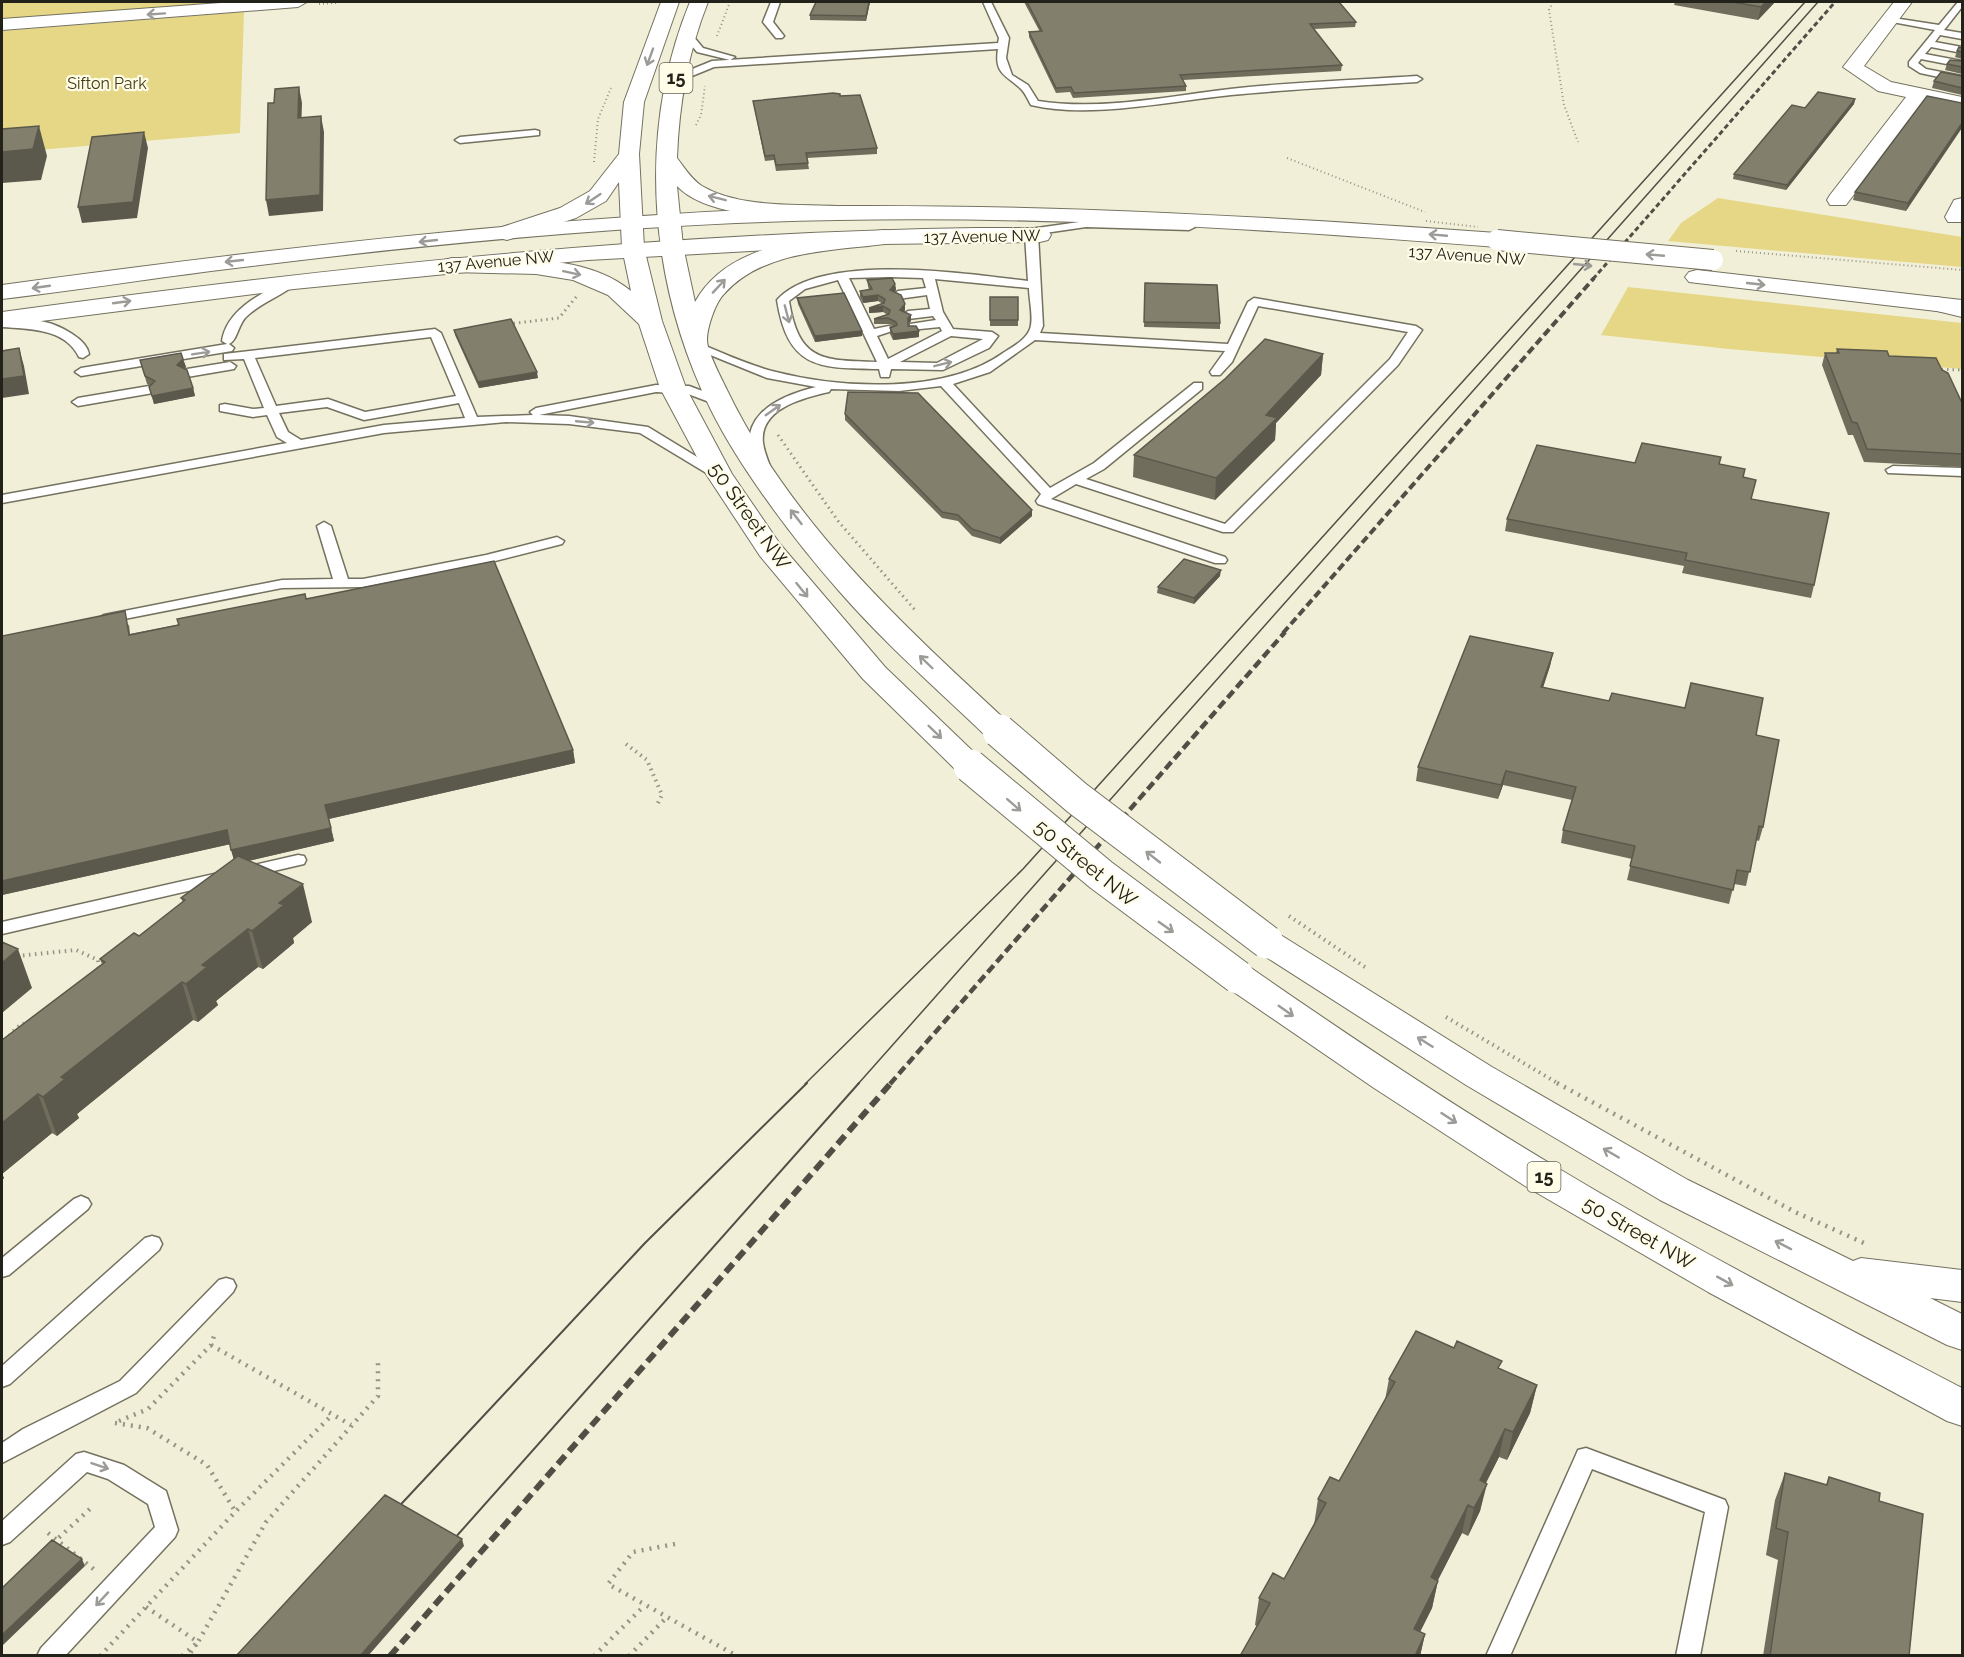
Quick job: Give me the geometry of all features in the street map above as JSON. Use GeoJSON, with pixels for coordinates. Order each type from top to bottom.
{"type":"FeatureCollection","features":[{"type":"Feature","properties":{"kind":"main road"},"geometry":{"type":"LineString","coordinates":[[2,26],[298,2]]}},
{"type":"Feature","properties":{"kind":"main road","name":"50 Street NW"},"geometry":{"type":"LineString","coordinates":[[670,2],[634,102],[629,154],[633,235],[650,321],[673,388],[719,474],[770,550],[874,674],[970,766],[1031,819],[1159,922],[1336,1045],[1484,1140],[1641,1236],[1962,1408]]}},
{"type":"Feature","properties":{"kind":"main road","name":"50 Street NW"},"geometry":{"type":"LineString","coordinates":[[699,2],[685,32],[666,132],[669,234],[697,343],[720,402],[741,442],[768,481],[850,586],[999,731],[1077,798],[1278,929],[1479,1076],[1674,1190],[1962,1333]]}},
{"type":"Feature","properties":{"kind":"main road"},"geometry":{"type":"LineString","coordinates":[[1903,2],[1853,67],[1885,87],[1962,103]]}},
{"type":"Feature","properties":{"kind":"main road"},"geometry":{"type":"LineString","coordinates":[[1838,200],[1919,94]]}},
{"type":"Feature","properties":{"kind":"main road"},"geometry":{"type":"LineString","coordinates":[[507,232],[568,213],[598,196],[629,154]]}},
{"type":"Feature","properties":{"kind":"main road"},"geometry":{"type":"LineString","coordinates":[[666,158],[693,189],[709,196],[750,206],[837,213]]}},
{"type":"Feature","properties":{"kind":"main road"},"geometry":{"type":"LineString","coordinates":[[669,234],[824,224],[976,219],[1039,212]]}},
{"type":"Feature","properties":{"kind":"main road","name":"137 Avenue NW"},"geometry":{"type":"LineString","coordinates":[[669,234],[837,213],[1039,212],[1339,227],[1490,247]]}},
{"type":"Feature","properties":{"kind":"main road","name":"137 Avenue NW"},"geometry":{"type":"LineString","coordinates":[[2,292],[212,263],[507,232],[885,237],[1031,234],[1490,247],[1891,277]]}},
{"type":"Feature","properties":{"kind":"main road"},"geometry":{"type":"LineString","coordinates":[[294,282],[364,264],[633,235]]}},
{"type":"Feature","properties":{"kind":"main road","name":"137 Avenue NW"},"geometry":{"type":"LineString","coordinates":[[2,319],[294,282],[452,265],[633,235]]}},
{"type":"Feature","properties":{"kind":"main road"},"geometry":{"type":"LineString","coordinates":[[697,343],[705,305],[715,289],[739,270],[781,253],[885,237]]}},
{"type":"Feature","properties":{"kind":"main road","name":"137 Avenue NW"},"geometry":{"type":"LineString","coordinates":[[1712,263],[1962,308]]}},
{"type":"Feature","properties":{"kind":"main road"},"geometry":{"type":"LineString","coordinates":[[452,265],[543,268],[590,278],[617,291],[650,321]]}},
{"type":"Feature","properties":{"kind":"main road"},"geometry":{"type":"LineString","coordinates":[[1835,1271],[1962,1286]]}},
{"type":"Feature","properties":{"kind":"main road"},"geometry":{"type":"LineString","coordinates":[[1863,1356],[1962,1431]]}},
{"type":"Feature","properties":{"kind":"lane"},"geometry":{"type":"LineString","coordinates":[[775,2],[768,22],[780,36]]}},
{"type":"Feature","properties":{"kind":"lane"},"geometry":{"type":"LineString","coordinates":[[987,2],[1004,38],[1001,61],[1008,77],[1025,87],[1032,101],[1052,107],[1178,100],[1229,92],[1417,80]]}},
{"type":"Feature","properties":{"kind":"lane"},"geometry":{"type":"LineString","coordinates":[[1962,2],[1912,64],[1923,71],[1962,79]]}},
{"type":"Feature","properties":{"kind":"lane"},"geometry":{"type":"LineString","coordinates":[[1890,19],[1942,27],[1962,36]]}},
{"type":"Feature","properties":{"kind":"lane"},"geometry":{"type":"LineString","coordinates":[[1942,27],[1962,23]]}},
{"type":"Feature","properties":{"kind":"lane"},"geometry":{"type":"LineString","coordinates":[[685,32],[700,50],[725,59],[752,60],[1003,46]]}},
{"type":"Feature","properties":{"kind":"lane"},"geometry":{"type":"LineString","coordinates":[[1929,44],[1962,50]]}},
{"type":"Feature","properties":{"kind":"lane"},"geometry":{"type":"LineString","coordinates":[[1919,56],[1962,64]]}},
{"type":"Feature","properties":{"kind":"lane"},"geometry":{"type":"LineString","coordinates":[[671,108],[688,74],[725,59]]}},
{"type":"Feature","properties":{"kind":"lane"},"geometry":{"type":"LineString","coordinates":[[460,140],[535,133]]}},
{"type":"Feature","properties":{"kind":"lane"},"geometry":{"type":"LineString","coordinates":[[697,343],[780,377],[817,384],[885,385],[944,382],[972,376],[998,363],[1034,336],[1037,326],[1031,234],[1034,231],[1047,227],[1086,224],[1253,229],[1339,227]]}},
{"type":"Feature","properties":{"kind":"lane"},"geometry":{"type":"LineString","coordinates":[[939,312],[903,305],[939,312],[992,336],[985,345],[939,367],[826,364],[813,360],[797,343],[784,312],[783,300],[801,287],[842,275],[880,272],[928,274],[1035,285]]}},
{"type":"Feature","properties":{"kind":"lane"},"geometry":{"type":"LineString","coordinates":[[928,274],[939,312]]}},
{"type":"Feature","properties":{"kind":"lane"},"geometry":{"type":"LineString","coordinates":[[842,275],[861,307],[885,365],[885,385]]}},
{"type":"Feature","properties":{"kind":"lane"},"geometry":{"type":"LineString","coordinates":[[229,358],[228,333],[232,324],[256,302],[294,282]]}},
{"type":"Feature","properties":{"kind":"lane"},"geometry":{"type":"LineString","coordinates":[[1077,480],[1228,529],[1394,362],[1416,330],[1254,302],[1226,362],[1216,372]]}},
{"type":"Feature","properties":{"kind":"lane"},"geometry":{"type":"LineString","coordinates":[[861,307],[883,318]]}},
{"type":"Feature","properties":{"kind":"lane"},"geometry":{"type":"LineString","coordinates":[[885,365],[939,312]]}},
{"type":"Feature","properties":{"kind":"lane"},"geometry":{"type":"LineString","coordinates":[[914,327],[939,312]]}},
{"type":"Feature","properties":{"kind":"lane"},"geometry":{"type":"LineString","coordinates":[[2,324],[43,325],[77,343],[82,347],[83,354]]}},
{"type":"Feature","properties":{"kind":"lane"},"geometry":{"type":"LineString","coordinates":[[870,333],[889,330]]}},
{"type":"Feature","properties":{"kind":"lane"},"geometry":{"type":"LineString","coordinates":[[81,372],[229,358],[435,333],[472,420]]}},
{"type":"Feature","properties":{"kind":"lane"},"geometry":{"type":"LineString","coordinates":[[1034,336],[1231,348]]}},
{"type":"Feature","properties":{"kind":"lane"},"geometry":{"type":"LineString","coordinates":[[248,355],[282,434],[298,444]]}},
{"type":"Feature","properties":{"kind":"lane"},"geometry":{"type":"LineString","coordinates":[[189,378],[229,358]]}},
{"type":"Feature","properties":{"kind":"lane"},"geometry":{"type":"LineString","coordinates":[[944,382],[1048,494]]}},
{"type":"Feature","properties":{"kind":"lane"},"geometry":{"type":"LineString","coordinates":[[79,397],[148,385]]}},
{"type":"Feature","properties":{"kind":"lane"},"geometry":{"type":"LineString","coordinates":[[768,481],[755,439],[759,422],[789,400],[813,391],[856,385]]}},
{"type":"Feature","properties":{"kind":"lane"},"geometry":{"type":"LineString","coordinates":[[1198,386],[1099,466],[1048,494],[1043,501],[1220,560]]}},
{"type":"Feature","properties":{"kind":"lane"},"geometry":{"type":"LineString","coordinates":[[506,418],[640,392],[673,388],[688,390],[720,402]]}},
{"type":"Feature","properties":{"kind":"lane"},"geometry":{"type":"LineString","coordinates":[[225,408],[244,413],[274,412],[328,403],[364,416],[462,399]]}},
{"type":"Feature","properties":{"kind":"lane"},"geometry":{"type":"LineString","coordinates":[[364,416],[364,433]]}},
{"type":"Feature","properties":{"kind":"lane"},"geometry":{"type":"LineString","coordinates":[[2,499],[364,433],[506,418],[569,420],[643,430],[719,474]]}},
{"type":"Feature","properties":{"kind":"lane"},"geometry":{"type":"LineString","coordinates":[[1893,470],[1962,472]]}},
{"type":"Feature","properties":{"kind":"lane"},"geometry":{"type":"LineString","coordinates":[[324,526],[342,584]]}},
{"type":"Feature","properties":{"kind":"lane"},"geometry":{"type":"LineString","coordinates":[[91,622],[282,584],[363,584],[487,559],[557,541]]}},
{"type":"Feature","properties":{"kind":"lane"},"geometry":{"type":"LineString","coordinates":[[2,928],[298,860]]}},
{"type":"Feature","properties":{"kind":"lane"},"geometry":{"type":"LineString","coordinates":[[2,1269],[81,1204]]}},
{"type":"Feature","properties":{"kind":"lane"},"geometry":{"type":"LineString","coordinates":[[2,1378],[152,1244]]}},
{"type":"Feature","properties":{"kind":"lane"},"geometry":{"type":"LineString","coordinates":[[2,1454],[31,1435],[128,1387],[226,1286]]}},
{"type":"Feature","properties":{"kind":"lane"},"geometry":{"type":"LineString","coordinates":[[1498,1656],[1586,1457],[1717,1507],[1688,1656]]}},
{"type":"Feature","properties":{"kind":"lane"},"geometry":{"type":"LineString","coordinates":[[2,1535],[84,1461],[116,1472],[158,1498],[167,1530],[49,1656]]}},
{"type":"Feature","properties":{"kind":"path"},"geometry":{"type":"LineString","coordinates":[[694,131],[701,115],[707,80],[722,69],[725,59],[727,51],[716,40],[730,2]]}},
{"type":"Feature","properties":{"kind":"path"},"geometry":{"type":"LineString","coordinates":[[1553,2],[1549,10],[1564,105],[1578,142]]}},
{"type":"Feature","properties":{"kind":"path"},"geometry":{"type":"LineString","coordinates":[[1287,158],[1431,215]]}},
{"type":"Feature","properties":{"kind":"path"},"geometry":{"type":"LineString","coordinates":[[1438,218],[1465,225]]}},
{"type":"Feature","properties":{"kind":"path"},"geometry":{"type":"LineString","coordinates":[[1712,263],[1962,270]]}},
{"type":"Feature","properties":{"kind":"path"},"geometry":{"type":"LineString","coordinates":[[503,325],[559,318],[578,294]]}},
{"type":"Feature","properties":{"kind":"path"},"geometry":{"type":"LineString","coordinates":[[1940,377],[1936,369],[1962,370]]}},
{"type":"Feature","properties":{"kind":"path"},"geometry":{"type":"LineString","coordinates":[[766,415],[838,521],[916,611]]}},
{"type":"Feature","properties":{"kind":"path"},"geometry":{"type":"LineString","coordinates":[[626,744],[647,760],[662,795],[657,805]]}},
{"type":"Feature","properties":{"kind":"path"},"geometry":{"type":"LineString","coordinates":[[1278,929],[1376,974]]}},
{"type":"Feature","properties":{"kind":"path"},"geometry":{"type":"LineString","coordinates":[[12,956],[75,950],[98,960],[107,958]]}},
{"type":"Feature","properties":{"kind":"path"},"geometry":{"type":"LineString","coordinates":[[96,980],[98,960]]}},
{"type":"Feature","properties":{"kind":"path"},"geometry":{"type":"LineString","coordinates":[[1440,1014],[1529,1068],[1649,1135],[1799,1213],[1871,1245]]}},
{"type":"Feature","properties":{"kind":"path"},"geometry":{"type":"LineString","coordinates":[[2,1045],[16,1028],[30,1020]]}},
{"type":"Feature","properties":{"kind":"path"},"geometry":{"type":"LineString","coordinates":[[211,1345],[351,1425]]}},
{"type":"Feature","properties":{"kind":"path"},"geometry":{"type":"LineString","coordinates":[[188,1656],[266,1522],[378,1396],[378,1361]]}},
{"type":"Feature","properties":{"kind":"path"},"geometry":{"type":"LineString","coordinates":[[100,1656],[236,1511],[332,1415]]}},
{"type":"Feature","properties":{"kind":"path"},"geometry":{"type":"LineString","coordinates":[[108,1424],[118,1422],[147,1428],[207,1465],[236,1511]]}},
{"type":"Feature","properties":{"kind":"path"},"geometry":{"type":"LineString","coordinates":[[49,1547],[92,1507]]}},
{"type":"Feature","properties":{"kind":"path"},"geometry":{"type":"LineString","coordinates":[[48,1533],[96,1571]]}},
{"type":"Feature","properties":{"kind":"path"},"geometry":{"type":"LineString","coordinates":[[675,1544],[633,1552],[608,1584],[737,1656]]}},
{"type":"Feature","properties":{"kind":"path"},"geometry":{"type":"LineString","coordinates":[[594,1656],[645,1605]]}},
{"type":"Feature","properties":{"kind":"path"},"geometry":{"type":"LineString","coordinates":[[146,1607],[198,1642]]}},
{"type":"Feature","properties":{"kind":"path"},"geometry":{"type":"LineString","coordinates":[[629,1656],[667,1617]]}},
{"type":"Feature","properties":{"kind":"path"},"geometry":{"type":"LineString","coordinates":[[182,1656],[198,1642]]}},
{"type":"Feature","properties":{"kind":"green space","name":"Sifton Park"},"geometry":{"type":"Polygon","coordinates":[[[2,2],[242,2],[2,22],[2,2]]]}},
{"type":"Feature","properties":{"kind":"green space","name":"Sifton Park"},"geometry":{"type":"Polygon","coordinates":[[[244,12],[240,133],[2,153],[2,31],[244,12]]]}},
{"type":"Feature","properties":{"kind":"green space"},"geometry":{"type":"Polygon","coordinates":[[[1718,198],[1962,237],[1962,267],[1668,241],[1681,223],[1718,198]]]}},
{"type":"Feature","properties":{"kind":"green space"},"geometry":{"type":"Polygon","coordinates":[[[1628,287],[1962,323],[1962,369],[1729,349],[1601,335],[1628,287]]]}},
{"type":"Feature","properties":{"kind":"building"},"geometry":{"type":"Polygon","coordinates":[[[816,2],[869,2],[866,16],[810,15],[816,2]]]}},
{"type":"Feature","properties":{"kind":"building"},"geometry":{"type":"Polygon","coordinates":[[[1027,2],[1339,2],[1356,22],[1310,24],[1342,65],[1180,75],[1186,86],[1074,93],[1071,87],[1056,88],[1029,32],[1042,31],[1027,2]]]}},
{"type":"Feature","properties":{"kind":"building"},"geometry":{"type":"Polygon","coordinates":[[[1732,2],[1766,2],[1761,7],[1732,2]]]}},
{"type":"Feature","properties":{"kind":"building"},"geometry":{"type":"Polygon","coordinates":[[[1950,60],[1962,61],[1962,67],[1947,64],[1950,60]]]}},
{"type":"Feature","properties":{"kind":"building"},"geometry":{"type":"Polygon","coordinates":[[[1941,72],[1962,76],[1962,88],[1934,81],[1941,72]]]}},
{"type":"Feature","properties":{"kind":"building"},"geometry":{"type":"Polygon","coordinates":[[[299,87],[298,118],[321,116],[320,195],[266,200],[268,103],[274,103],[275,89],[299,87]]]}},
{"type":"Feature","properties":{"kind":"building"},"geometry":{"type":"Polygon","coordinates":[[[1818,92],[1855,99],[1787,185],[1734,174],[1792,105],[1805,108],[1818,92]]]}},
{"type":"Feature","properties":{"kind":"building"},"geometry":{"type":"Polygon","coordinates":[[[840,94],[840,96],[860,95],[877,148],[806,153],[808,163],[776,165],[774,155],[765,156],[753,101],[840,94]]]}},
{"type":"Feature","properties":{"kind":"building"},"geometry":{"type":"Polygon","coordinates":[[[1927,96],[1962,103],[1962,123],[1908,203],[1855,192],[1927,96]]]}},
{"type":"Feature","properties":{"kind":"building"},"geometry":{"type":"Polygon","coordinates":[[[39,126],[33,149],[2,152],[2,129],[39,126]]]}},
{"type":"Feature","properties":{"kind":"building"},"geometry":{"type":"Polygon","coordinates":[[[144,132],[133,202],[78,207],[92,137],[144,132]]]}},
{"type":"Feature","properties":{"kind":"building"},"geometry":{"type":"Polygon","coordinates":[[[892,278],[895,284],[890,290],[901,295],[905,304],[900,310],[911,315],[908,318],[908,326],[916,326],[919,331],[893,334],[890,328],[897,325],[896,322],[888,318],[874,319],[889,314],[890,310],[883,306],[869,308],[884,303],[885,299],[878,295],[863,297],[860,291],[872,289],[867,280],[892,278]]]}},
{"type":"Feature","properties":{"kind":"building"},"geometry":{"type":"Polygon","coordinates":[[[1145,283],[1217,285],[1220,323],[1144,322],[1145,283]]]}},
{"type":"Feature","properties":{"kind":"building"},"geometry":{"type":"Polygon","coordinates":[[[844,293],[862,331],[815,336],[797,298],[844,293]]]}},
{"type":"Feature","properties":{"kind":"building"},"geometry":{"type":"Polygon","coordinates":[[[990,297],[1018,297],[1018,320],[990,320],[990,297]]]}},
{"type":"Feature","properties":{"kind":"building"},"geometry":{"type":"Polygon","coordinates":[[[511,319],[537,372],[478,382],[454,330],[511,319]]]}},
{"type":"Feature","properties":{"kind":"building"},"geometry":{"type":"Polygon","coordinates":[[[1265,339],[1323,354],[1266,415],[1277,418],[1216,478],[1134,455],[1226,378],[1265,339]]]}},
{"type":"Feature","properties":{"kind":"building"},"geometry":{"type":"Polygon","coordinates":[[[19,348],[24,376],[2,379],[2,351],[19,348]]]}},
{"type":"Feature","properties":{"kind":"building"},"geometry":{"type":"Polygon","coordinates":[[[1837,349],[1887,351],[1889,356],[1936,358],[1942,370],[1948,373],[1962,403],[1962,454],[1867,449],[1857,423],[1852,422],[1825,353],[1839,353],[1837,349]]]}},
{"type":"Feature","properties":{"kind":"building"},"geometry":{"type":"Polygon","coordinates":[[[181,353],[183,359],[177,365],[187,370],[193,388],[152,396],[149,387],[155,381],[145,376],[140,360],[181,353]]]}},
{"type":"Feature","properties":{"kind":"building"},"geometry":{"type":"Polygon","coordinates":[[[848,392],[918,393],[1032,510],[1000,538],[972,529],[958,515],[942,512],[845,414],[848,392]]]}},
{"type":"Feature","properties":{"kind":"building"},"geometry":{"type":"Polygon","coordinates":[[[1642,443],[1721,457],[1719,464],[1745,469],[1743,477],[1756,480],[1751,499],[1829,513],[1814,585],[1685,560],[1687,553],[1507,519],[1537,445],[1635,463],[1642,443]]]}},
{"type":"Feature","properties":{"kind":"building"},"geometry":{"type":"Polygon","coordinates":[[[1184,559],[1221,570],[1194,598],[1158,587],[1184,559]]]}},
{"type":"Feature","properties":{"kind":"building"},"geometry":{"type":"Polygon","coordinates":[[[494,561],[573,750],[325,805],[331,828],[231,850],[227,830],[2,881],[2,636],[125,611],[129,635],[179,625],[177,619],[305,594],[306,599],[494,561]]]}},
{"type":"Feature","properties":{"kind":"building"},"geometry":{"type":"Polygon","coordinates":[[[1470,636],[1553,653],[1541,687],[1609,701],[1612,693],[1685,708],[1691,683],[1763,698],[1756,735],[1779,740],[1763,827],[1759,826],[1750,872],[1737,870],[1733,890],[1630,866],[1635,846],[1563,830],[1576,787],[1506,771],[1501,785],[1418,767],[1470,636]]]}},
{"type":"Feature","properties":{"kind":"building"},"geometry":{"type":"Polygon","coordinates":[[[238,856],[303,884],[279,903],[284,905],[252,931],[248,929],[202,965],[207,967],[186,984],[182,982],[61,1077],[65,1079],[43,1097],[38,1094],[2,1123],[2,1040],[105,962],[100,959],[134,933],[139,936],[185,900],[181,898],[238,856]]]}},
{"type":"Feature","properties":{"kind":"building"},"geometry":{"type":"Polygon","coordinates":[[[2,942],[18,949],[2,963],[2,942]]]}},
{"type":"Feature","properties":{"kind":"building"},"geometry":{"type":"Polygon","coordinates":[[[1416,1331],[1454,1348],[1457,1341],[1502,1361],[1498,1368],[1537,1385],[1513,1432],[1505,1429],[1480,1480],[1487,1484],[1474,1508],[1468,1505],[1431,1577],[1438,1581],[1414,1629],[1425,1634],[1415,1656],[1240,1656],[1270,1603],[1259,1598],[1273,1573],[1284,1579],[1326,1503],[1318,1499],[1330,1477],[1339,1481],[1395,1382],[1389,1379],[1416,1331]]]}},
{"type":"Feature","properties":{"kind":"building"},"geometry":{"type":"Polygon","coordinates":[[[1785,1473],[1827,1485],[1829,1477],[1880,1493],[1879,1501],[1923,1514],[1909,1656],[1770,1656],[1788,1532],[1776,1528],[1785,1473]]]}},
{"type":"Feature","properties":{"kind":"building"},"geometry":{"type":"Polygon","coordinates":[[[385,1495],[462,1539],[360,1656],[236,1656],[385,1495]]]}},
{"type":"Feature","properties":{"kind":"building"},"geometry":{"type":"Polygon","coordinates":[[[52,1540],[82,1559],[2,1635],[2,1588],[52,1540]]]}},
{"type":"Feature","properties":{"kind":"tram line"},"geometry":{"type":"LineString","coordinates":[[805,1084],[1023,869],[1805,2]]}},
{"type":"Feature","properties":{"kind":"tram line"},"geometry":{"type":"LineString","coordinates":[[858,1084],[1818,2]]}},
{"type":"Feature","properties":{"kind":"tram line"},"geometry":{"type":"LineString","coordinates":[[390,1516],[645,1243],[807,1083]]}},
{"type":"Feature","properties":{"kind":"tram line"},"geometry":{"type":"LineString","coordinates":[[446,1548],[859,1083]]}},
{"type":"Feature","properties":{"kind":"railway"},"geometry":{"type":"LineString","coordinates":[[1593,279],[1835,2]]}},
{"type":"Feature","properties":{"kind":"railway"},"geometry":{"type":"LineString","coordinates":[[1283,633],[1594,278]]}},
{"type":"Feature","properties":{"kind":"railway"},"geometry":{"type":"LineString","coordinates":[[890,1084],[1285,632]]}},
{"type":"Feature","properties":{"kind":"railway"},"geometry":{"type":"LineString","coordinates":[[390,1656],[891,1083]]}}]}
